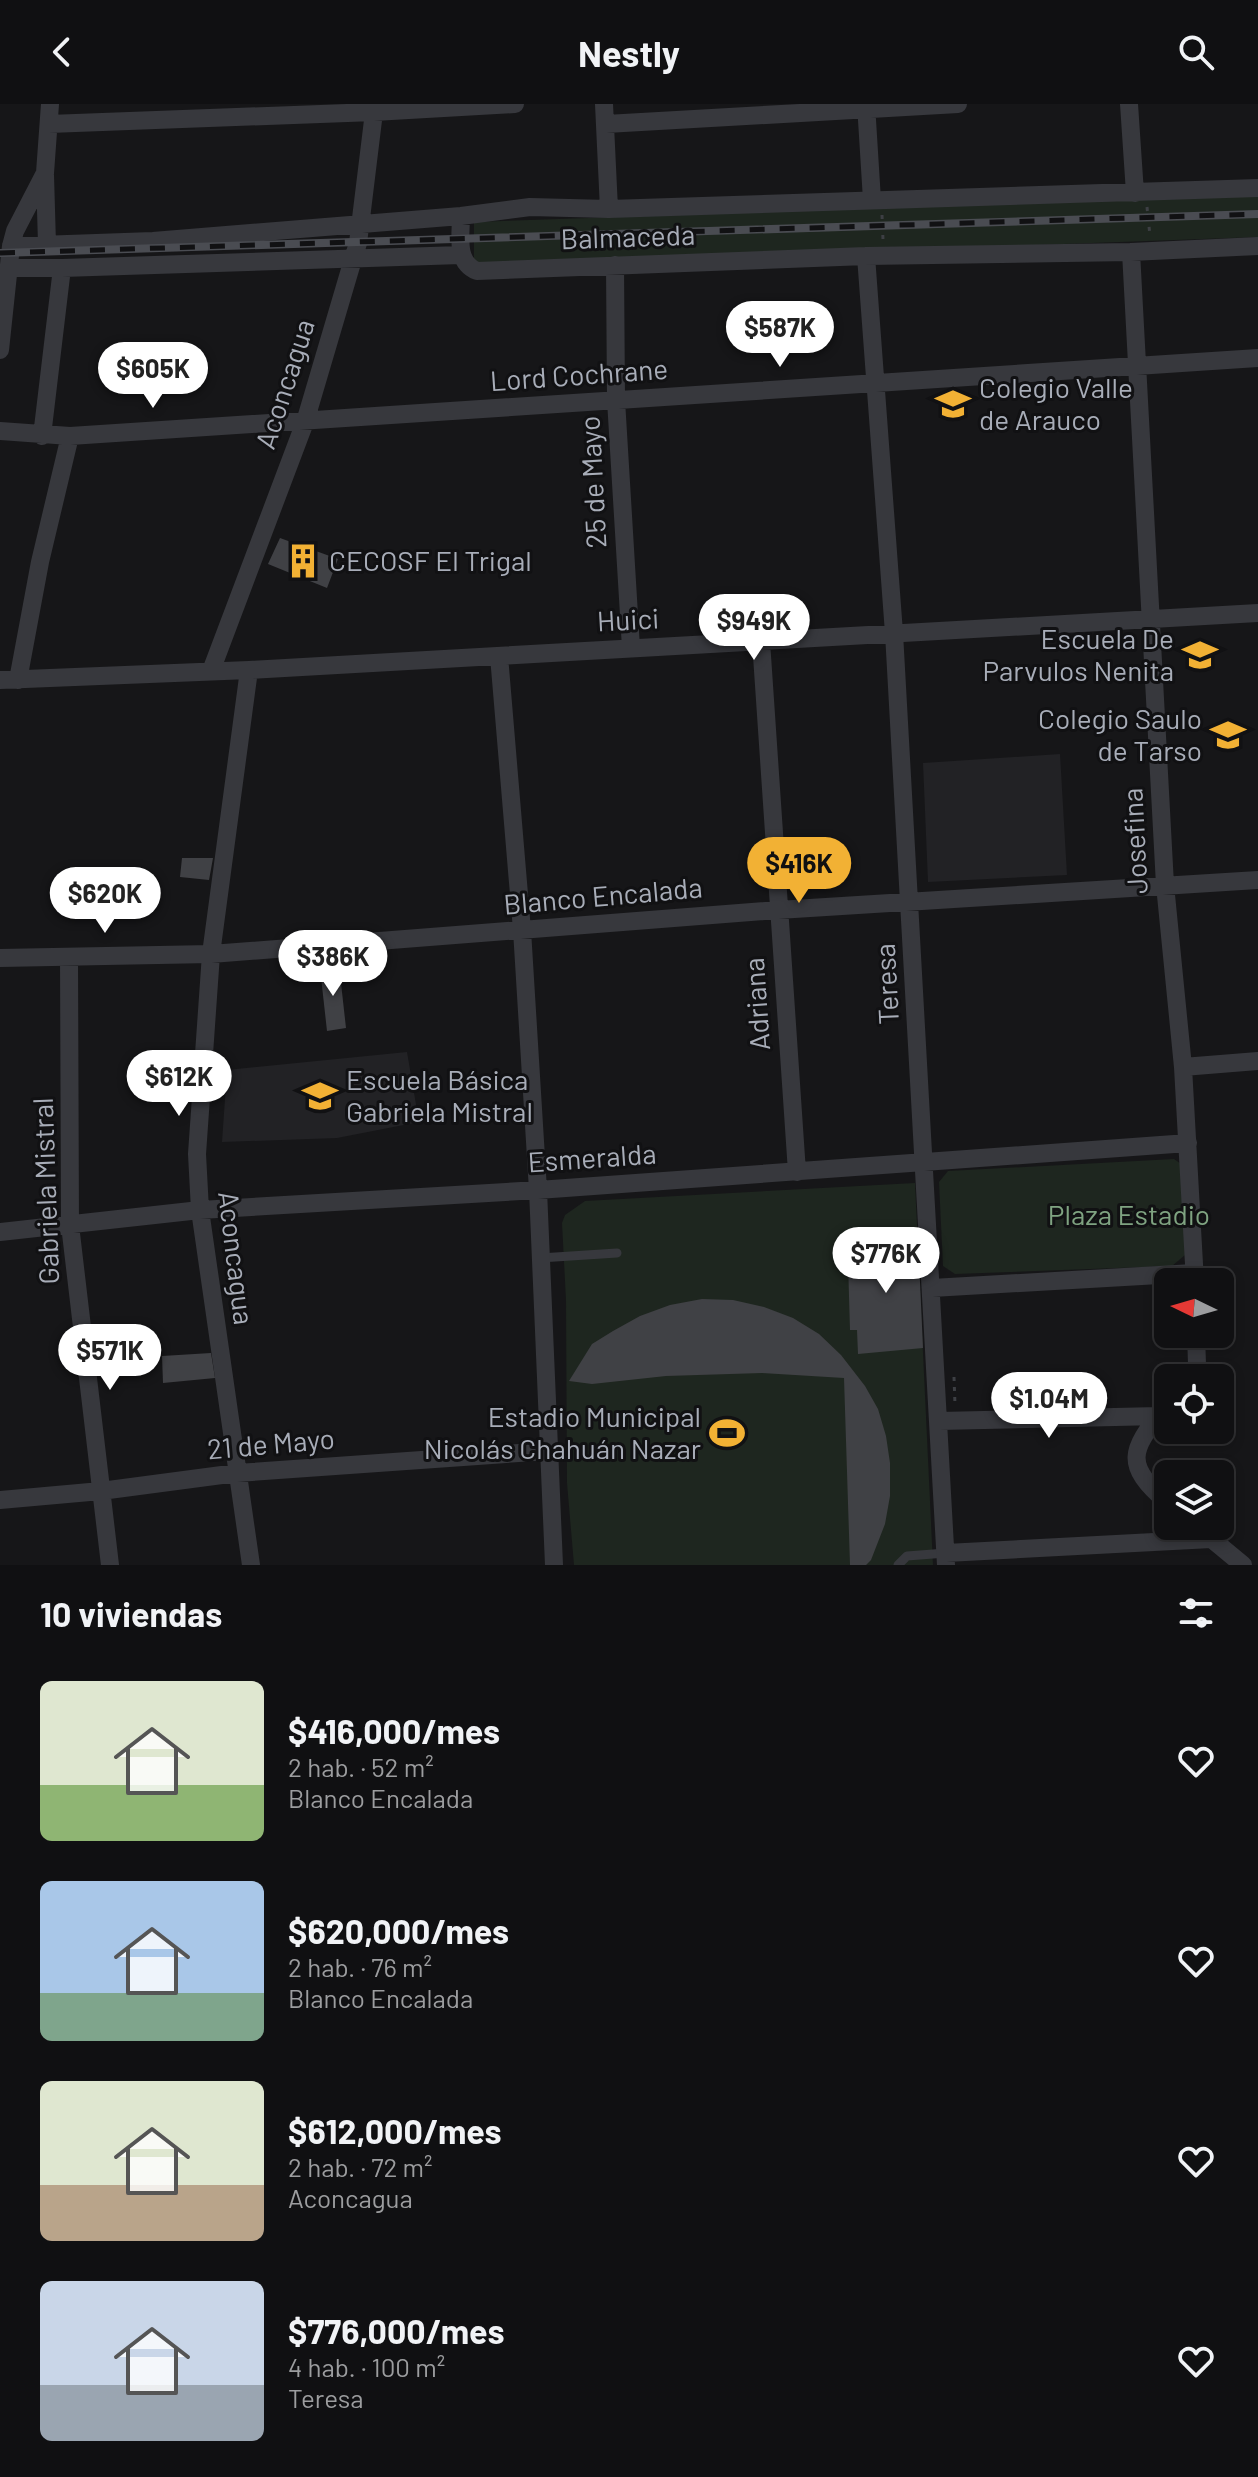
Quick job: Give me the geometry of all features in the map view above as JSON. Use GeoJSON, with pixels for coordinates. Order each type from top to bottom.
{"type":"FeatureCollection","features":[{"type":"Feature","properties":{"kind":"street"},"geometry":{"type":"LineString","coordinates":[[47,244],[45,173],[50,104]]}},
{"type":"Feature","properties":{"kind":"street"},"geometry":{"type":"LineString","coordinates":[[49,124],[163,112],[515,104]]}},
{"type":"Feature","properties":{"kind":"street"},"geometry":{"type":"LineString","coordinates":[[604,104],[609,209]]}},
{"type":"Feature","properties":{"kind":"street"},"geometry":{"type":"LineString","coordinates":[[606,124],[866,106],[958,104]]}},
{"type":"Feature","properties":{"kind":"street"},"geometry":{"type":"LineString","coordinates":[[1129,104],[1139,193]]}},
{"type":"Feature","properties":{"kind":"street"},"geometry":{"type":"LineString","coordinates":[[866,106],[872,200]]}},
{"type":"Feature","properties":{"kind":"street","name":"Aconcagua"},"geometry":{"type":"LineString","coordinates":[[211,671],[305,422],[354,256],[375,108]]}},
{"type":"Feature","properties":{"kind":"street"},"geometry":{"type":"LineString","coordinates":[[0,350],[11,246],[15,231],[45,173]]}},
{"type":"Feature","properties":{"kind":"street","name":"Balmaceda"},"geometry":{"type":"LineString","coordinates":[[11,246],[153,241],[461,216],[530,207],[609,209],[1258,188]]}},
{"type":"Feature","properties":{"kind":"street"},"geometry":{"type":"LineString","coordinates":[[461,216],[461,255]]}},
{"type":"Feature","properties":{"kind":"street","name":"Balmaceda"},"geometry":{"type":"LineString","coordinates":[[9,268],[461,255],[469,268],[477,271],[866,256],[1131,252],[1258,246]]}},
{"type":"Feature","properties":{"kind":"street","name":"Josefina"},"geometry":{"type":"LineString","coordinates":[[1131,252],[1165,885],[1183,1067],[1194,1268]]}},
{"type":"Feature","properties":{"kind":"street","name":"Teresa"},"geometry":{"type":"LineString","coordinates":[[866,256],[894,633],[946,1559]]}},
{"type":"Feature","properties":{"kind":"street","name":"25 de Mayo"},"geometry":{"type":"LineString","coordinates":[[615,265],[616,400],[631,648]]}},
{"type":"Feature","properties":{"kind":"street"},"geometry":{"type":"LineString","coordinates":[[42,436],[62,268]]}},
{"type":"Feature","properties":{"kind":"street","name":"Lord Cochrane"},"geometry":{"type":"LineString","coordinates":[[0,431],[70,436],[1258,358]]}},
{"type":"Feature","properties":{"kind":"street"},"geometry":{"type":"LineString","coordinates":[[9,680],[70,436]]}},
{"type":"Feature","properties":{"kind":"street","name":"Huici"},"geometry":{"type":"LineString","coordinates":[[9,680],[249,670],[1258,613]]}},
{"type":"Feature","properties":{"kind":"street","name":"Adriana"},"geometry":{"type":"LineString","coordinates":[[761,641],[797,1172]]}},
{"type":"Feature","properties":{"kind":"street"},"geometry":{"type":"LineString","coordinates":[[499,656],[522,930],[538,1190],[554,1565]]}},
{"type":"Feature","properties":{"kind":"street","name":"Aconcagua"},"geometry":{"type":"LineString","coordinates":[[249,670],[211,954],[197,1154],[200,1210],[251,1565]]}},
{"type":"Feature","properties":{"kind":"street","name":"Blanco Encalada"},"geometry":{"type":"LineString","coordinates":[[0,958],[211,954],[778,910],[1258,880]]}},
{"type":"Feature","properties":{"kind":"street","name":"Gabriela Mistral"},"geometry":{"type":"LineString","coordinates":[[69,957],[70,1225],[110,1565]]}},
{"type":"Feature","properties":{"kind":"street"},"geometry":{"type":"LineString","coordinates":[[1183,1067],[1258,1061]]}},
{"type":"Feature","properties":{"kind":"street","name":"Esmeralda"},"geometry":{"type":"LineString","coordinates":[[0,1232],[200,1210],[538,1190],[1188,1143]]}},
{"type":"Feature","properties":{"kind":"street"},"geometry":{"type":"LineString","coordinates":[[932,1288],[1154,1280]]}},
{"type":"Feature","properties":{"kind":"street"},"geometry":{"type":"LineString","coordinates":[[939,1421],[1154,1409]]}},
{"type":"Feature","properties":{"kind":"street"},"geometry":{"type":"LineString","coordinates":[[1154,1422],[1138,1446],[1136,1458],[1145,1481],[1154,1490]]}},
{"type":"Feature","properties":{"kind":"street","name":"21 de Mayo"},"geometry":{"type":"LineString","coordinates":[[0,1500],[101,1491],[237,1473],[548,1451]]}},
{"type":"Feature","properties":{"kind":"street"},"geometry":{"type":"LineString","coordinates":[[946,1559],[1198,1540]]}},
{"type":"Feature","properties":{"kind":"street"},"geometry":{"type":"LineString","coordinates":[[1212,1540],[1243,1565]]}},
{"type":"Feature","properties":{"kind":"lane"},"geometry":{"type":"LineString","coordinates":[[540,1258],[617,1253]]}},
{"type":"Feature","properties":{"kind":"lane"},"geometry":{"type":"LineString","coordinates":[[898,1565],[907,1556],[946,1559]]}},
{"type":"Feature","properties":{"kind":"path"},"geometry":{"type":"LineString","coordinates":[[1139,193],[1152,251]]}},
{"type":"Feature","properties":{"kind":"shaded area"},"geometry":{"type":"Polygon","coordinates":[[[1060,754],[1067,875],[928,882],[923,763],[1060,754]]]}},
{"type":"Feature","properties":{"kind":"shaded area","name":"Escuela Básica Gabriela Mistral"},"geometry":{"type":"Polygon","coordinates":[[[407,1052],[419,1122],[337,1138],[222,1142],[227,1070],[407,1052]]]}},
{"type":"Feature","properties":{"kind":"green space"},"geometry":{"type":"Polygon","coordinates":[[[1258,195],[1258,237],[474,265],[474,222],[1258,195]]]}},
{"type":"Feature","properties":{"kind":"green space","name":"Plaza Estadio"},"geometry":{"type":"Polygon","coordinates":[[[1174,1159],[1181,1164],[1185,1255],[1172,1266],[955,1274],[943,1266],[939,1182],[948,1171],[1174,1159]]]}},
{"type":"Feature","properties":{"kind":"green space","name":"Estadio Municipal Nicolás Chahuán Nazar"},"geometry":{"type":"Polygon","coordinates":[[[915,1183],[933,1565],[574,1565],[567,1483],[566,1300],[562,1223],[565,1215],[585,1201],[915,1183]]]}},
{"type":"Feature","properties":{"kind":"building","name":"CECOSF El Trigal"},"geometry":{"type":"Polygon","coordinates":[[[280,538],[338,559],[327,588],[268,564],[280,538]]]}},
{"type":"Feature","properties":{"kind":"building"},"geometry":{"type":"Polygon","coordinates":[[[182,858],[213,858],[209,880],[180,877],[182,858]]]}},
{"type":"Feature","properties":{"kind":"building"},"geometry":{"type":"Polygon","coordinates":[[[339,965],[346,1028],[327,1031],[320,968],[339,965]]]}},
{"type":"Feature","properties":{"kind":"building"},"geometry":{"type":"Polygon","coordinates":[[[918,1238],[923,1348],[858,1354],[857,1330],[850,1330],[848,1262],[853,1242],[918,1238]]]}},
{"type":"Feature","properties":{"kind":"building"},"geometry":{"type":"Polygon","coordinates":[[[702,1299],[733,1300],[793,1318],[819,1334],[841,1355],[865,1386],[878,1409],[890,1463],[890,1496],[885,1524],[871,1560],[866,1565],[850,1565],[844,1378],[762,1373],[666,1376],[592,1384],[569,1381],[592,1344],[613,1331],[640,1316],[670,1305],[702,1299]]]}},
{"type":"Feature","properties":{"kind":"building"},"geometry":{"type":"Polygon","coordinates":[[[211,1353],[215,1378],[163,1383],[162,1356],[211,1353]]]}},
{"type":"Feature","properties":{"kind":"railway"},"geometry":{"type":"LineString","coordinates":[[0,253],[1258,214]]}},
{"type":"Feature","properties":{"kind":"place","name":"Colegio Valle de Arauco"},"geometry":{"type":"Point","coordinates":[953,404]}},
{"type":"Feature","properties":{"kind":"place","name":"CECOSF El Trigal"},"geometry":{"type":"Point","coordinates":[303,561]}},
{"type":"Feature","properties":{"kind":"place","name":"Escuela De Parvulos Nenita"},"geometry":{"type":"Point","coordinates":[1200,655]}},
{"type":"Feature","properties":{"kind":"place","name":"Colegio Saulo de Tarso"},"geometry":{"type":"Point","coordinates":[1228,735]}},
{"type":"Feature","properties":{"kind":"place","name":"Escuela Básica Gabriela Mistral"},"geometry":{"type":"Point","coordinates":[320,1096]}},
{"type":"Feature","properties":{"kind":"place","name":"Estadio Municipal Nicolás Chahuán Nazar"},"geometry":{"type":"Point","coordinates":[727,1433]}}]}
